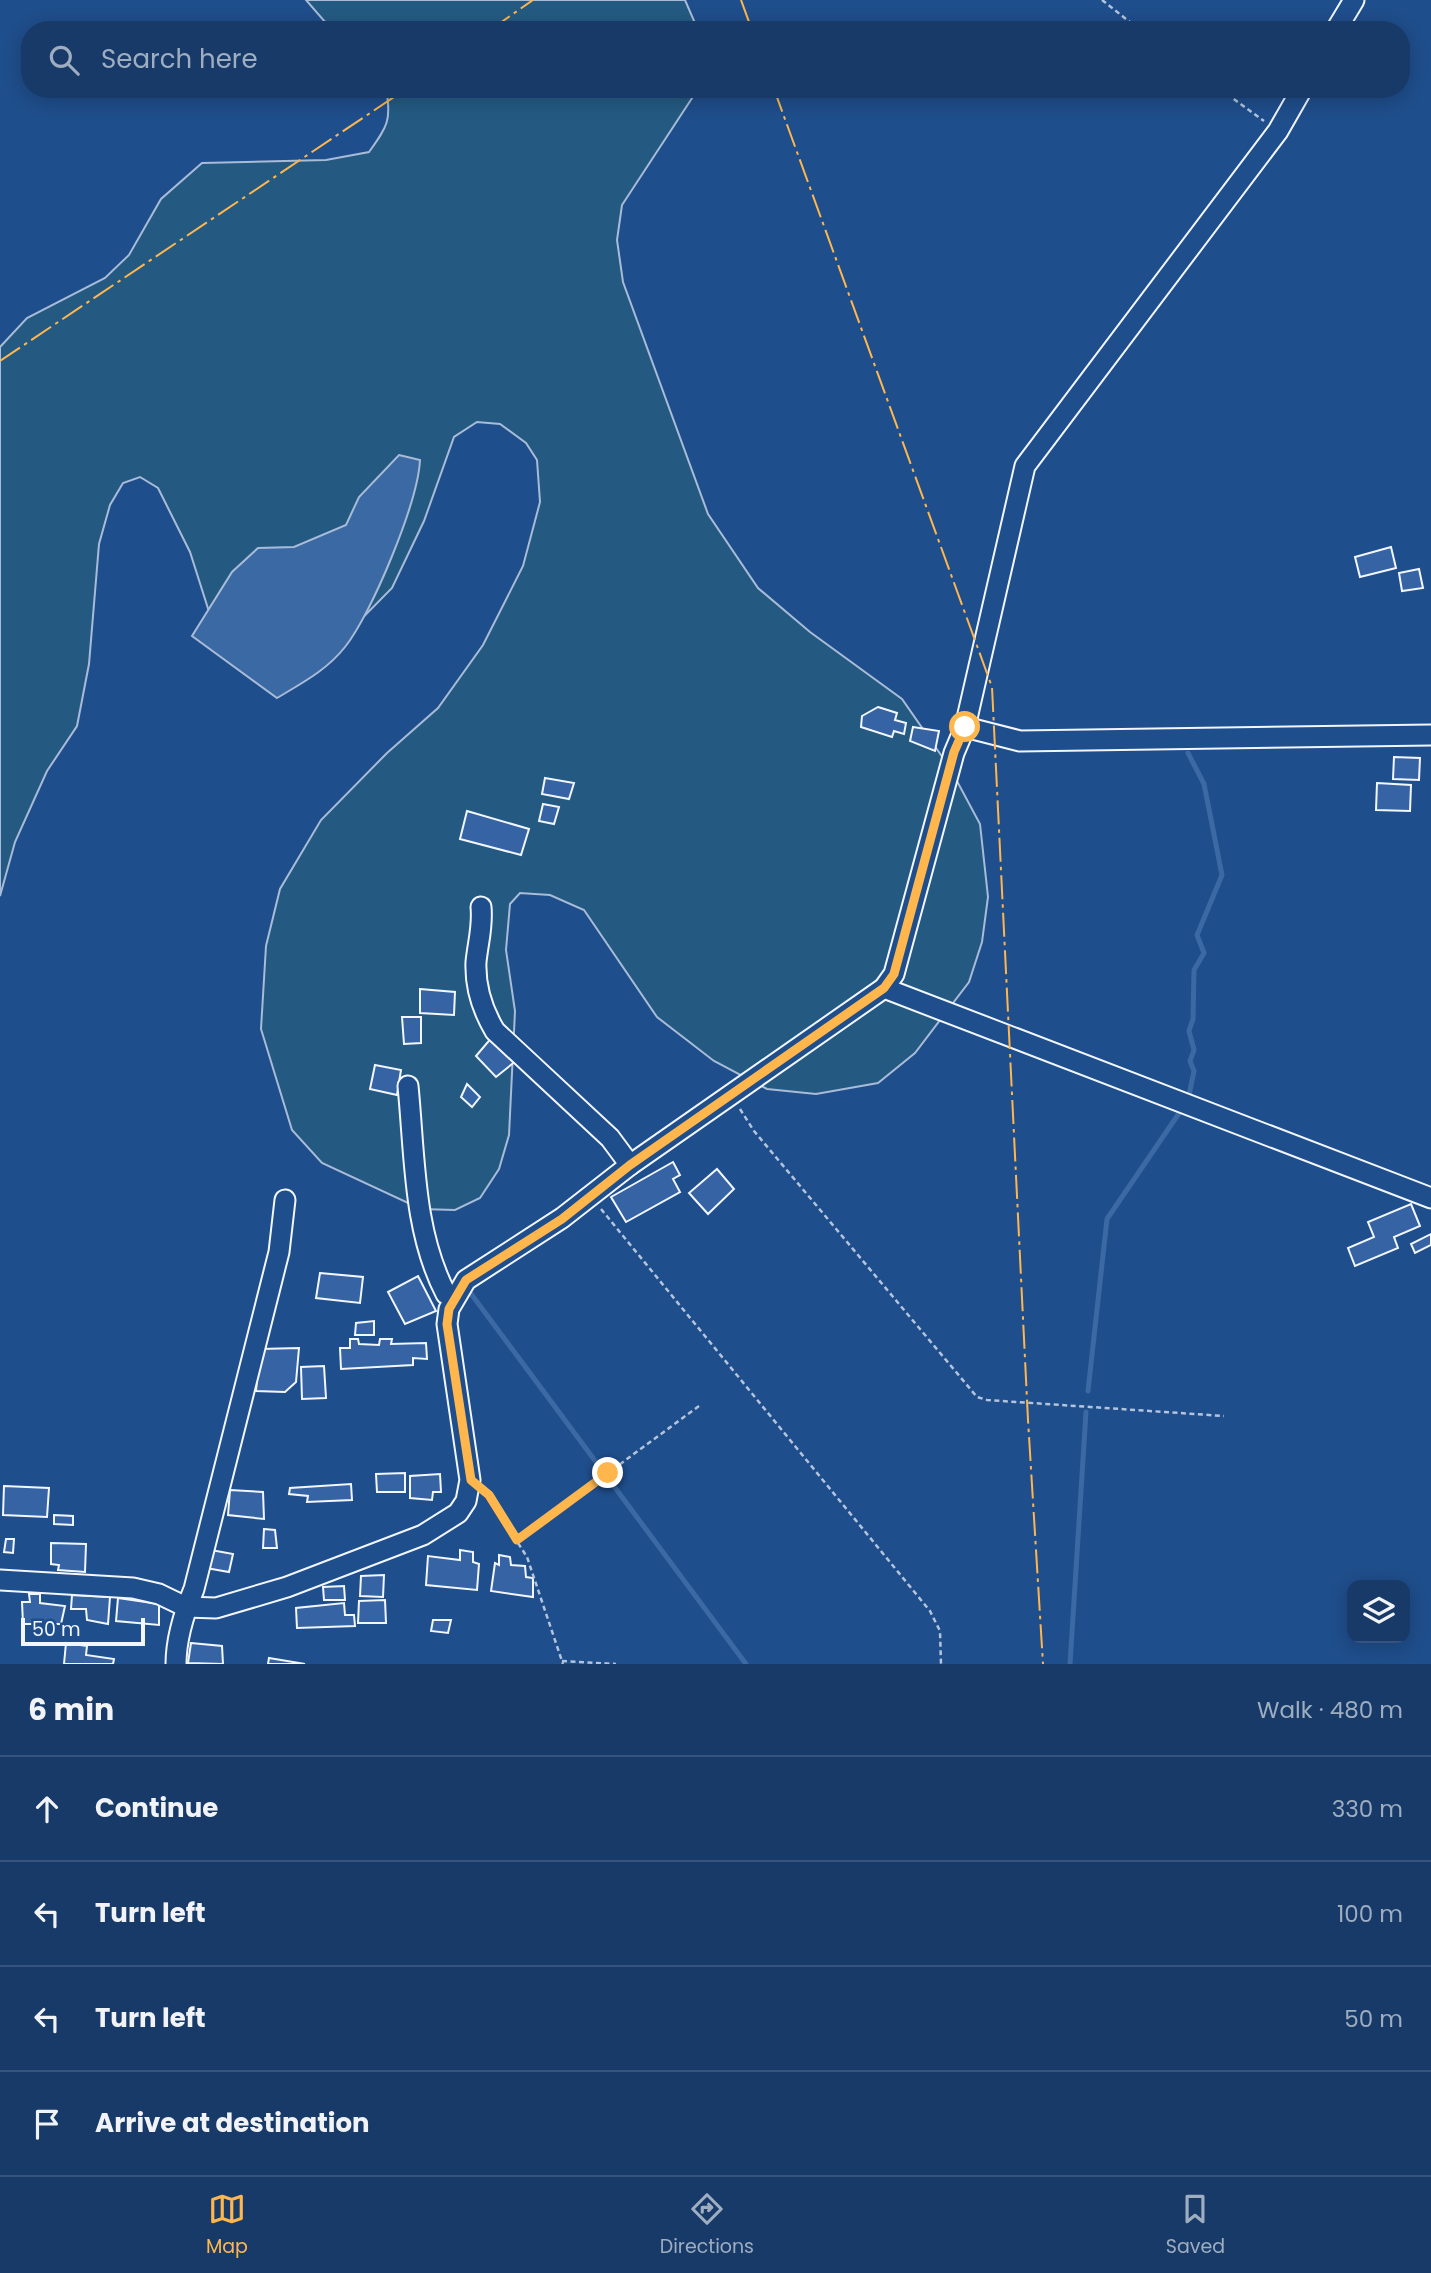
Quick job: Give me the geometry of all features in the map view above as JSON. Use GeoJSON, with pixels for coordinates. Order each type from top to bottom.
{"type":"FeatureCollection","features":[{"type":"Feature","properties":{"kind":"street"},"geometry":{"type":"LineString","coordinates":[[1341,21],[1354,0]]}},
{"type":"Feature","properties":{"kind":"street"},"geometry":{"type":"LineString","coordinates":[[0,1580],[133,1588],[159,1594],[186,1607],[216,1608],[394,1548],[458,1513],[466,1501],[471,1480],[447,1324],[449,1309],[455,1297],[466,1280],[562,1219],[630,1165],[884,988],[894,974],[954,752],[965,727],[1025,466],[1278,131],[1297,98]]}},
{"type":"Feature","properties":{"kind":"street"},"geometry":{"type":"LineString","coordinates":[[965,727],[1020,741],[1431,735]]}},
{"type":"Feature","properties":{"kind":"street"},"geometry":{"type":"LineString","coordinates":[[481,906],[483,925],[477,962],[478,988],[485,1015],[495,1031],[610,1138],[630,1165]]}},
{"type":"Feature","properties":{"kind":"street"},"geometry":{"type":"LineString","coordinates":[[884,988],[1431,1198]]}},
{"type":"Feature","properties":{"kind":"street"},"geometry":{"type":"LineString","coordinates":[[408,1086],[423,1234],[433,1270],[446,1294],[455,1297]]}},
{"type":"Feature","properties":{"kind":"street"},"geometry":{"type":"LineString","coordinates":[[176,1664],[176,1648],[186,1607],[194,1589],[279,1252],[285,1200]]}},
{"type":"Feature","properties":{"kind":"path"},"geometry":{"type":"LineString","coordinates":[[1102,0],[1129,21]]}},
{"type":"Feature","properties":{"kind":"path"},"geometry":{"type":"LineString","coordinates":[[1232,98],[1278,131]]}},
{"type":"Feature","properties":{"kind":"path"},"geometry":{"type":"LineString","coordinates":[[731,1095],[754,1130],[977,1397],[987,1400],[1224,1416]]}},
{"type":"Feature","properties":{"kind":"path"},"geometry":{"type":"LineString","coordinates":[[590,1196],[930,1611],[940,1631],[941,1664]]}},
{"type":"Feature","properties":{"kind":"path"},"geometry":{"type":"LineString","coordinates":[[517,1540],[699,1406]]}},
{"type":"Feature","properties":{"kind":"path"},"geometry":{"type":"LineString","coordinates":[[471,1480],[489,1495],[527,1557],[563,1662],[617,1664]]}},
{"type":"Feature","properties":{"kind":"shaded area"},"geometry":{"type":"Polygon","coordinates":[[[306,0],[685,0],[694,21],[324,21],[306,0]]]}},
{"type":"Feature","properties":{"kind":"shaded area"},"geometry":{"type":"Polygon","coordinates":[[[387,98],[692,98],[622,205],[617,240],[623,282],[708,514],[758,588],[810,632],[902,699],[950,768],[980,824],[988,897],[982,942],[969,982],[915,1053],[878,1083],[816,1094],[767,1089],[714,1061],[657,1017],[584,910],[550,895],[520,893],[510,904],[506,950],[515,1011],[509,1135],[499,1169],[480,1198],[455,1210],[421,1209],[322,1163],[292,1130],[261,1029],[266,946],[280,889],[321,820],[387,753],[438,708],[483,645],[523,566],[540,502],[537,460],[526,443],[500,424],[477,422],[454,437],[424,521],[392,588],[331,650],[263,682],[243,673],[219,643],[190,552],[158,488],[140,477],[123,483],[110,505],[99,544],[89,664],[77,726],[47,771],[15,842],[0,896],[0,347],[27,318],[105,278],[129,255],[161,199],[202,163],[326,160],[369,152],[386,123],[387,98]]]}},
{"type":"Feature","properties":{"kind":"shaded area"},"geometry":{"type":"Polygon","coordinates":[[[399,455],[420,460],[403,529],[368,609],[345,647],[330,663],[277,698],[192,636],[232,572],[258,548],[294,547],[346,525],[359,497],[399,455]]]}},
{"type":"Feature","properties":{"kind":"building"},"geometry":{"type":"Polygon","coordinates":[[[1391,547],[1396,568],[1360,577],[1355,557],[1391,547]]]}},
{"type":"Feature","properties":{"kind":"building"},"geometry":{"type":"Polygon","coordinates":[[[1419,569],[1423,588],[1402,591],[1399,573],[1419,569]]]}},
{"type":"Feature","properties":{"kind":"building"},"geometry":{"type":"Polygon","coordinates":[[[878,707],[897,713],[895,720],[906,723],[904,734],[894,731],[892,737],[861,727],[862,716],[878,707]]]}},
{"type":"Feature","properties":{"kind":"building"},"geometry":{"type":"Polygon","coordinates":[[[913,727],[939,731],[935,751],[910,741],[913,727]]]}},
{"type":"Feature","properties":{"kind":"building"},"geometry":{"type":"Polygon","coordinates":[[[1394,757],[1420,758],[1419,780],[1393,779],[1394,757]]]}},
{"type":"Feature","properties":{"kind":"building"},"geometry":{"type":"Polygon","coordinates":[[[545,778],[574,783],[569,799],[542,794],[545,778]]]}},
{"type":"Feature","properties":{"kind":"building"},"geometry":{"type":"Polygon","coordinates":[[[1377,783],[1411,785],[1410,811],[1376,810],[1377,783]]]}},
{"type":"Feature","properties":{"kind":"building"},"geometry":{"type":"Polygon","coordinates":[[[543,804],[559,807],[554,824],[539,821],[543,804]]]}},
{"type":"Feature","properties":{"kind":"building"},"geometry":{"type":"Polygon","coordinates":[[[467,811],[529,829],[521,855],[460,839],[467,811]]]}},
{"type":"Feature","properties":{"kind":"building"},"geometry":{"type":"Polygon","coordinates":[[[420,989],[455,992],[454,1015],[420,1013],[420,989]]]}},
{"type":"Feature","properties":{"kind":"building"},"geometry":{"type":"Polygon","coordinates":[[[402,1017],[421,1017],[421,1043],[404,1044],[402,1017]]]}},
{"type":"Feature","properties":{"kind":"building"},"geometry":{"type":"Polygon","coordinates":[[[493,1036],[517,1060],[496,1077],[476,1056],[493,1036]]]}},
{"type":"Feature","properties":{"kind":"building"},"geometry":{"type":"Polygon","coordinates":[[[375,1065],[401,1070],[397,1095],[370,1089],[375,1065]]]}},
{"type":"Feature","properties":{"kind":"building"},"geometry":{"type":"Polygon","coordinates":[[[467,1084],[480,1097],[472,1107],[461,1097],[467,1084]]]}},
{"type":"Feature","properties":{"kind":"building"},"geometry":{"type":"Polygon","coordinates":[[[673,1162],[680,1175],[673,1179],[680,1192],[626,1222],[611,1197],[673,1162]]]}},
{"type":"Feature","properties":{"kind":"building"},"geometry":{"type":"Polygon","coordinates":[[[717,1169],[734,1189],[708,1214],[689,1193],[717,1169]]]}},
{"type":"Feature","properties":{"kind":"building"},"geometry":{"type":"Polygon","coordinates":[[[1411,1204],[1420,1226],[1394,1237],[1398,1248],[1355,1266],[1348,1248],[1374,1237],[1368,1222],[1411,1204]]]}},
{"type":"Feature","properties":{"kind":"building"},"geometry":{"type":"Polygon","coordinates":[[[1431,1234],[1431,1245],[1415,1253],[1411,1244],[1431,1234]]]}},
{"type":"Feature","properties":{"kind":"building"},"geometry":{"type":"Polygon","coordinates":[[[320,1273],[363,1277],[360,1303],[316,1298],[320,1273]]]}},
{"type":"Feature","properties":{"kind":"building"},"geometry":{"type":"Polygon","coordinates":[[[418,1276],[436,1311],[405,1324],[388,1292],[418,1276]]]}},
{"type":"Feature","properties":{"kind":"building"},"geometry":{"type":"Polygon","coordinates":[[[374,1321],[374,1335],[355,1335],[356,1323],[374,1321]]]}},
{"type":"Feature","properties":{"kind":"building"},"geometry":{"type":"Polygon","coordinates":[[[350,1339],[358,1339],[359,1344],[379,1345],[380,1339],[392,1339],[391,1344],[426,1343],[427,1359],[413,1358],[413,1365],[341,1369],[340,1348],[350,1348],[350,1339]]]}},
{"type":"Feature","properties":{"kind":"building"},"geometry":{"type":"Polygon","coordinates":[[[299,1348],[296,1382],[285,1392],[256,1391],[260,1349],[299,1348]]]}},
{"type":"Feature","properties":{"kind":"building"},"geometry":{"type":"Polygon","coordinates":[[[324,1366],[326,1398],[302,1399],[301,1367],[324,1366]]]}},
{"type":"Feature","properties":{"kind":"building"},"geometry":{"type":"Polygon","coordinates":[[[405,1473],[405,1492],[377,1492],[376,1474],[405,1473]]]}},
{"type":"Feature","properties":{"kind":"building"},"geometry":{"type":"Polygon","coordinates":[[[440,1474],[441,1492],[433,1492],[432,1500],[410,1498],[410,1476],[440,1474]]]}},
{"type":"Feature","properties":{"kind":"building"},"geometry":{"type":"Polygon","coordinates":[[[351,1484],[352,1500],[307,1502],[308,1496],[289,1494],[290,1488],[351,1484]]]}},
{"type":"Feature","properties":{"kind":"building"},"geometry":{"type":"Polygon","coordinates":[[[4,1486],[49,1488],[47,1517],[3,1515],[4,1486]]]}},
{"type":"Feature","properties":{"kind":"building"},"geometry":{"type":"Polygon","coordinates":[[[230,1490],[263,1492],[264,1519],[228,1515],[230,1490]]]}},
{"type":"Feature","properties":{"kind":"building"},"geometry":{"type":"Polygon","coordinates":[[[54,1515],[73,1516],[73,1525],[54,1524],[54,1515]]]}},
{"type":"Feature","properties":{"kind":"building"},"geometry":{"type":"Polygon","coordinates":[[[264,1529],[275,1530],[277,1548],[263,1548],[264,1529]]]}},
{"type":"Feature","properties":{"kind":"building"},"geometry":{"type":"Polygon","coordinates":[[[6,1539],[14,1539],[13,1553],[4,1552],[6,1539]]]}},
{"type":"Feature","properties":{"kind":"building"},"geometry":{"type":"Polygon","coordinates":[[[51,1543],[86,1544],[85,1572],[58,1570],[59,1565],[51,1564],[51,1543]]]}},
{"type":"Feature","properties":{"kind":"building"},"geometry":{"type":"Polygon","coordinates":[[[211,1550],[233,1554],[229,1572],[206,1568],[211,1550]]]}},
{"type":"Feature","properties":{"kind":"building"},"geometry":{"type":"Polygon","coordinates":[[[460,1550],[473,1552],[473,1562],[479,1564],[477,1590],[426,1585],[428,1556],[460,1560],[460,1550]]]}},
{"type":"Feature","properties":{"kind":"building"},"geometry":{"type":"Polygon","coordinates":[[[499,1555],[510,1557],[511,1565],[525,1566],[526,1577],[533,1578],[533,1597],[491,1591],[495,1563],[499,1565],[499,1555]]]}},
{"type":"Feature","properties":{"kind":"building"},"geometry":{"type":"Polygon","coordinates":[[[384,1575],[383,1597],[360,1596],[361,1576],[384,1575]]]}},
{"type":"Feature","properties":{"kind":"building"},"geometry":{"type":"Polygon","coordinates":[[[344,1586],[345,1600],[324,1600],[323,1587],[344,1586]]]}},
{"type":"Feature","properties":{"kind":"building"},"geometry":{"type":"Polygon","coordinates":[[[29,1594],[40,1594],[40,1603],[65,1606],[61,1624],[23,1624],[22,1602],[30,1602],[29,1594]]]}},
{"type":"Feature","properties":{"kind":"building"},"geometry":{"type":"Polygon","coordinates":[[[72,1595],[110,1597],[108,1624],[87,1620],[86,1609],[71,1609],[72,1595]]]}},
{"type":"Feature","properties":{"kind":"building"},"geometry":{"type":"Polygon","coordinates":[[[118,1598],[159,1604],[159,1625],[116,1621],[118,1598]]]}},
{"type":"Feature","properties":{"kind":"building"},"geometry":{"type":"Polygon","coordinates":[[[385,1600],[386,1623],[358,1623],[359,1601],[385,1600]]]}},
{"type":"Feature","properties":{"kind":"building"},"geometry":{"type":"Polygon","coordinates":[[[344,1603],[345,1615],[354,1615],[355,1626],[297,1628],[296,1608],[344,1603]]]}},
{"type":"Feature","properties":{"kind":"building"},"geometry":{"type":"Polygon","coordinates":[[[433,1620],[451,1620],[448,1633],[431,1631],[433,1620]]]}},
{"type":"Feature","properties":{"kind":"building"},"geometry":{"type":"Polygon","coordinates":[[[66,1643],[87,1646],[86,1655],[114,1659],[113,1664],[64,1664],[66,1643]]]}},
{"type":"Feature","properties":{"kind":"building"},"geometry":{"type":"Polygon","coordinates":[[[191,1643],[222,1646],[223,1664],[188,1663],[191,1643]]]}},
{"type":"Feature","properties":{"kind":"building"},"geometry":{"type":"Polygon","coordinates":[[[269,1658],[305,1664],[268,1664],[269,1658]]]}},
{"type":"Feature","properties":{"kind":"waterway"},"geometry":{"type":"LineString","coordinates":[[1088,1391],[1107,1219],[1188,1100],[1194,1071],[1190,1061],[1194,1050],[1189,1031],[1193,1019],[1194,970],[1204,953],[1197,935],[1222,875],[1204,784],[1188,753]]}},
{"type":"Feature","properties":{"kind":"waterway"},"geometry":{"type":"LineString","coordinates":[[469,1291],[746,1664]]}},
{"type":"Feature","properties":{"kind":"waterway"},"geometry":{"type":"LineString","coordinates":[[1070,1664],[1086,1412]]}},
{"type":"Feature","properties":{"kind":"power"},"geometry":{"type":"LineString","coordinates":[[503,21],[533,0]]}},
{"type":"Feature","properties":{"kind":"power"},"geometry":{"type":"LineString","coordinates":[[741,0],[749,21]]}},
{"type":"Feature","properties":{"kind":"power"},"geometry":{"type":"LineString","coordinates":[[0,361],[393,98]]}},
{"type":"Feature","properties":{"kind":"power"},"geometry":{"type":"LineString","coordinates":[[777,98],[992,687],[1028,1420],[1043,1664]]}},
{"type":"Feature","properties":{"kind":"route"},"geometry":{"type":"LineString","coordinates":[[608,1473],[517,1540],[489,1495],[471,1480],[447,1324],[449,1309],[466,1280],[562,1219],[630,1165],[874,998],[884,988],[894,974],[954,752],[965,727]]}}]}
